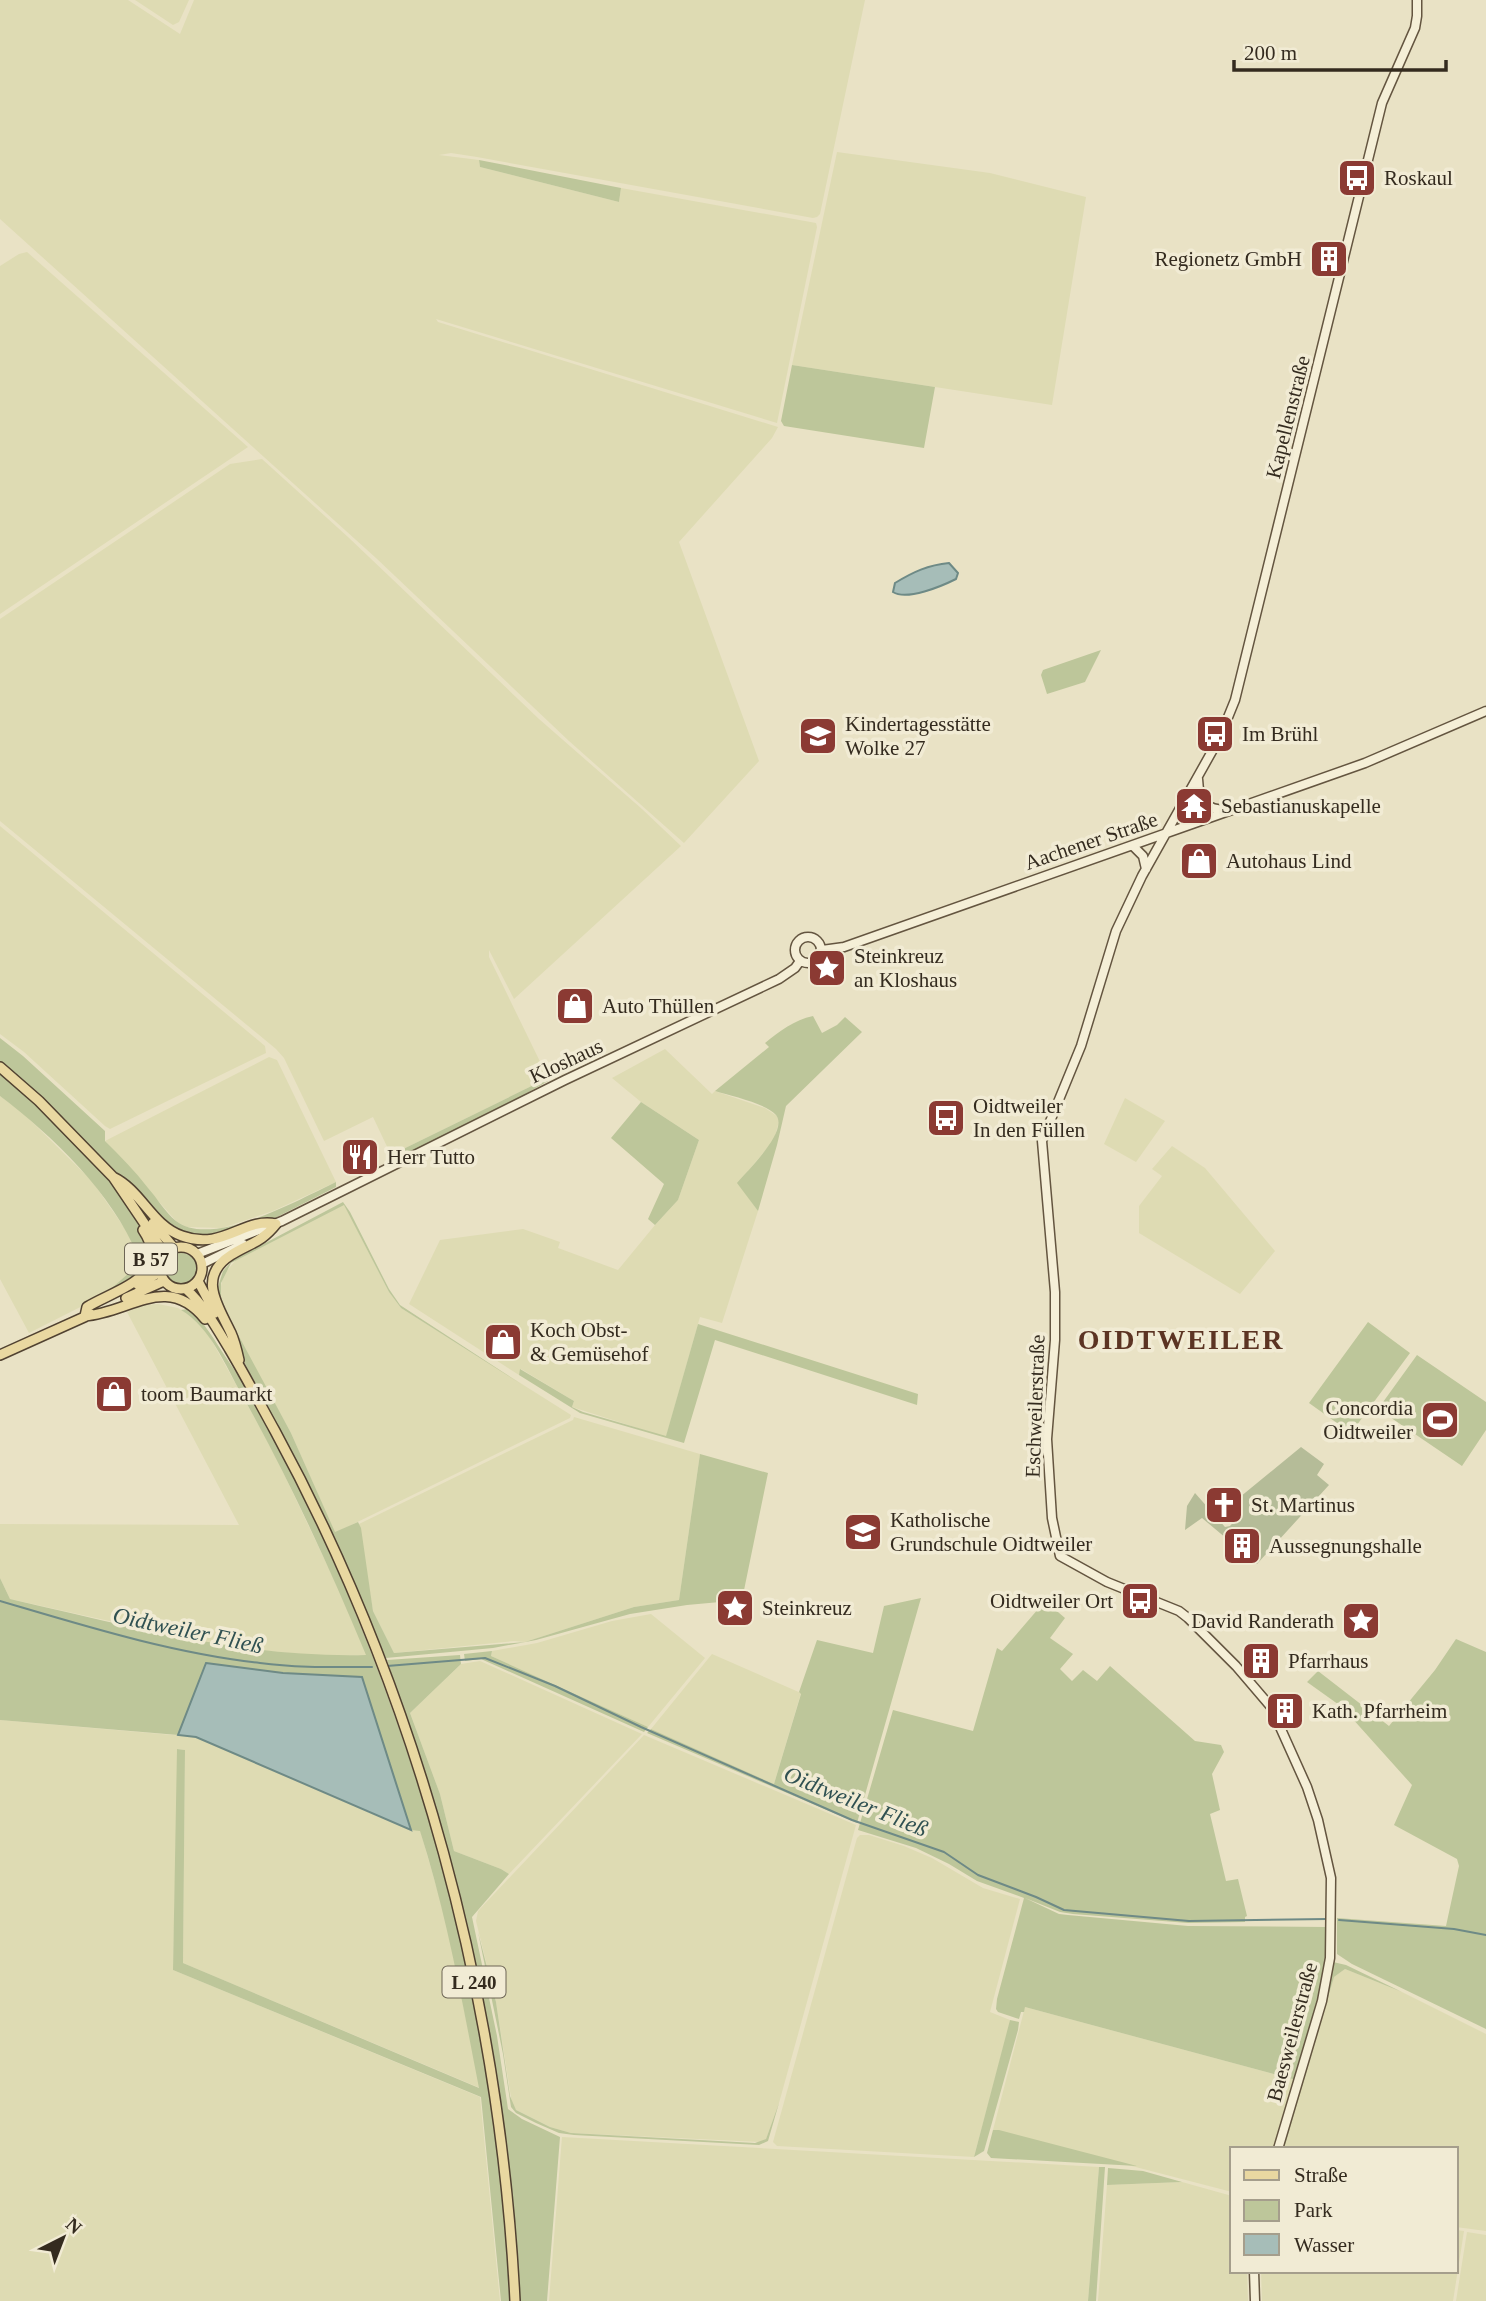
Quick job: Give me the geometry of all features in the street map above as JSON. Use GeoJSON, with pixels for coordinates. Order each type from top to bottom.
{"type":"FeatureCollection","features":[{"type":"Feature","properties":{"kind":"main road","name":"B 57"},"geometry":{"type":"LineString","coordinates":[[0,1068],[39,1101],[113,1177],[165,1254]]}},
{"type":"Feature","properties":{"kind":"main road","name":"B 57"},"geometry":{"type":"LineString","coordinates":[[85,1316],[87,1307],[141,1278],[151,1261],[149,1240],[113,1177]]}},
{"type":"Feature","properties":{"kind":"main road"},"geometry":{"type":"LineString","coordinates":[[113,1177],[125,1183],[162,1226],[183,1237],[219,1239],[258,1224],[276,1224],[266,1237],[229,1256],[220,1264],[215,1275],[212,1290],[214,1298],[233,1338],[239,1366]]}},
{"type":"Feature","properties":{"kind":"main road","name":"B 57"},"geometry":{"type":"LineString","coordinates":[[123,1190],[133,1198],[174,1248]]}},
{"type":"Feature","properties":{"kind":"main road","name":"B 57"},"geometry":{"type":"LineString","coordinates":[[174,1248],[187,1248],[197,1254],[202,1264],[198,1282],[186,1289],[174,1288],[162,1277],[160,1264],[165,1254],[174,1248]]}},
{"type":"Feature","properties":{"kind":"main road","name":"B 57"},"geometry":{"type":"LineString","coordinates":[[0,1355],[162,1277]]}},
{"type":"Feature","properties":{"kind":"main road","name":"L 240"},"geometry":{"type":"LineString","coordinates":[[198,1282],[239,1366]]}},
{"type":"Feature","properties":{"kind":"main road","name":"L 240"},"geometry":{"type":"LineString","coordinates":[[186,1289],[205,1311],[239,1366],[292,1462],[329,1538],[385,1673],[403,1724],[440,1841],[484,2034],[502,2145],[515,2301]]}},
{"type":"Feature","properties":{"kind":"main road"},"geometry":{"type":"LineString","coordinates":[[85,1316],[103,1315],[149,1296],[177,1299],[200,1313],[239,1366]]}},
{"type":"Feature","properties":{"kind":"street","name":"Kapellenstraße"},"geometry":{"type":"LineString","coordinates":[[1167,833],[1220,737],[1235,701],[1382,103],[1415,28],[1417,0]]}},
{"type":"Feature","properties":{"kind":"street","name":"Aachener Straße"},"geometry":{"type":"LineString","coordinates":[[821,950],[844,947],[1365,763],[1486,711]]}},
{"type":"Feature","properties":{"kind":"street"},"geometry":{"type":"LineString","coordinates":[[1198,776],[1199,794],[1207,806],[1233,810]]}},
{"type":"Feature","properties":{"kind":"street","name":"Eschweilerstraße"},"geometry":{"type":"LineString","coordinates":[[1167,833],[1116,931],[1081,1046],[1042,1141],[1055,1292],[1055,1339],[1047,1439],[1052,1518],[1060,1556],[1107,1582],[1179,1611],[1236,1666],[1271,1707],[1307,1787],[1318,1820],[1331,1878],[1332,1923]]}},
{"type":"Feature","properties":{"kind":"street"},"geometry":{"type":"LineString","coordinates":[[1133,846],[1143,856],[1146,870]]}},
{"type":"Feature","properties":{"kind":"street"},"geometry":{"type":"LineString","coordinates":[[803,938],[815,939],[821,950],[819,958],[798,965],[795,950],[798,943],[803,938]]}},
{"type":"Feature","properties":{"kind":"street","name":"Kloshaus"},"geometry":{"type":"LineString","coordinates":[[276,1224],[565,1080],[779,979],[798,965]]}},
{"type":"Feature","properties":{"kind":"street"},"geometry":{"type":"LineString","coordinates":[[197,1254],[276,1224]]}},
{"type":"Feature","properties":{"kind":"street"},"geometry":{"type":"LineString","coordinates":[[202,1264],[259,1236],[276,1224]]}},
{"type":"Feature","properties":{"kind":"street","name":"Baesweilerstraße"},"geometry":{"type":"LineString","coordinates":[[1279,2147],[1322,2001],[1330,1958],[1332,1923]]}},
{"type":"Feature","properties":{"kind":"street"},"geometry":{"type":"LineString","coordinates":[[1254,2273],[1255,2301]]}},
{"type":"Feature","properties":{"kind":"shaded area"},"geometry":{"type":"Polygon","coordinates":[[[0,0],[128,0],[180,34],[194,0],[865,0],[820,214],[817,217],[477,157],[451,153],[439,155],[479,160],[480,167],[619,202],[621,188],[816,223],[777,423],[436,319],[438,322],[778,427],[772,438],[679,542],[759,761],[684,843],[569,741],[376,558],[0,219],[0,0]]]}},
{"type":"Feature","properties":{"kind":"shaded area"},"geometry":{"type":"Polygon","coordinates":[[[135,0],[189,0],[179,22],[173,25],[135,0]]]}},
{"type":"Feature","properties":{"kind":"shaded area"},"geometry":{"type":"Polygon","coordinates":[[[837,152],[990,173],[1086,197],[1052,405],[792,365],[837,152]]]}},
{"type":"Feature","properties":{"kind":"shaded area"},"geometry":{"type":"Polygon","coordinates":[[[27,252],[248,447],[0,614],[0,266],[27,252]]]}},
{"type":"Feature","properties":{"kind":"shaded area"},"geometry":{"type":"Polygon","coordinates":[[[262,459],[539,719],[681,846],[514,999],[489,950],[489,957],[548,1078],[391,1155],[373,1117],[324,1141],[284,1058],[276,1049],[0,821],[0,619],[230,464],[262,459]]]}},
{"type":"Feature","properties":{"kind":"shaded area"},"geometry":{"type":"Polygon","coordinates":[[[0,826],[265,1046],[266,1053],[110,1129],[105,1126],[24,1052],[0,1034],[0,826]]]}},
{"type":"Feature","properties":{"kind":"shaded area"},"geometry":{"type":"Polygon","coordinates":[[[665,1049],[712,1094],[715,1091],[765,1108],[777,1116],[779,1121],[774,1140],[738,1183],[758,1211],[722,1323],[700,1317],[666,1437],[572,1407],[574,1401],[521,1369],[519,1375],[409,1304],[440,1240],[523,1229],[560,1242],[558,1248],[618,1270],[678,1200],[699,1140],[641,1102],[612,1078],[665,1049]]]}},
{"type":"Feature","properties":{"kind":"shaded area"},"geometry":{"type":"Polygon","coordinates":[[[269,1057],[277,1060],[336,1182],[273,1211],[222,1228],[187,1227],[177,1222],[105,1141],[269,1057]]]}},
{"type":"Feature","properties":{"kind":"shaded area"},"geometry":{"type":"Polygon","coordinates":[[[0,1096],[22,1112],[92,1181],[130,1236],[138,1256],[129,1273],[114,1290],[29,1333],[0,1279],[0,1096]]]}},
{"type":"Feature","properties":{"kind":"shaded area"},"geometry":{"type":"Polygon","coordinates":[[[1125,1098],[1165,1121],[1136,1162],[1104,1144],[1125,1098]]]}},
{"type":"Feature","properties":{"kind":"shaded area"},"geometry":{"type":"Polygon","coordinates":[[[1172,1146],[1205,1168],[1275,1251],[1240,1294],[1139,1233],[1139,1206],[1162,1176],[1152,1169],[1172,1146]]]}},
{"type":"Feature","properties":{"kind":"shaded area"},"geometry":{"type":"Polygon","coordinates":[[[344,1204],[389,1292],[401,1308],[571,1415],[570,1418],[335,1533],[291,1433],[221,1303],[220,1292],[223,1275],[236,1260],[344,1204]]]}},
{"type":"Feature","properties":{"kind":"shaded area"},"geometry":{"type":"Polygon","coordinates":[[[158,1304],[178,1308],[193,1317],[208,1334],[273,1451],[367,1655],[326,1656],[252,1650],[10,1599],[0,1578],[0,1524],[239,1525],[127,1312],[144,1305],[158,1304]]]}},
{"type":"Feature","properties":{"kind":"shaded area"},"geometry":{"type":"Polygon","coordinates":[[[574,1417],[700,1454],[679,1600],[634,1607],[525,1642],[394,1653],[373,1611],[359,1524],[573,1420],[574,1417]]]}},
{"type":"Feature","properties":{"kind":"shaded area"},"geometry":{"type":"Polygon","coordinates":[[[651,1614],[705,1658],[648,1727],[491,1656],[492,1651],[537,1643],[612,1621],[651,1614]]]}},
{"type":"Feature","properties":{"kind":"shaded area"},"geometry":{"type":"Polygon","coordinates":[[[712,1654],[801,1693],[774,1784],[651,1729],[712,1654]]]}},
{"type":"Feature","properties":{"kind":"shaded area"},"geometry":{"type":"Polygon","coordinates":[[[480,1661],[642,1734],[509,1874],[454,1851],[440,1794],[410,1713],[461,1664],[480,1661]]]}},
{"type":"Feature","properties":{"kind":"shaded area"},"geometry":{"type":"Polygon","coordinates":[[[0,1720],[196,1737],[386,1820],[420,1830],[446,1920],[480,2088],[183,1963],[185,1750],[178,1749],[173,1970],[480,2097],[500,2301],[0,2301],[0,1720]]]}},
{"type":"Feature","properties":{"kind":"shaded area"},"geometry":{"type":"Polygon","coordinates":[[[644,1735],[856,1825],[779,2103],[766,2139],[761,2142],[571,2133],[550,2127],[516,2110],[512,2104],[496,2002],[476,1921],[478,1911],[644,1735]]]}},
{"type":"Feature","properties":{"kind":"shaded area"},"geometry":{"type":"Polygon","coordinates":[[[860,1835],[869,1835],[904,1846],[932,1858],[983,1888],[1020,1899],[990,2012],[1010,2020],[974,2157],[777,2146],[773,2142],[860,1835]]]}},
{"type":"Feature","properties":{"kind":"shaded area"},"geometry":{"type":"Polygon","coordinates":[[[1345,1969],[1402,1992],[1486,2034],[1486,2231],[1458,2227],[1458,2147],[1285,2147],[1334,1977],[1345,1969]]]}},
{"type":"Feature","properties":{"kind":"shaded area"},"geometry":{"type":"Polygon","coordinates":[[[1025,2007],[1296,2080],[1275,2147],[1230,2147],[1230,2191],[993,2130],[1025,2007]]]}},
{"type":"Feature","properties":{"kind":"shaded area"},"geometry":{"type":"Polygon","coordinates":[[[562,2137],[1099,2167],[1088,2301],[549,2301],[562,2137]]]}},
{"type":"Feature","properties":{"kind":"shaded area"},"geometry":{"type":"Polygon","coordinates":[[[1182,2182],[1230,2195],[1230,2273],[1247,2273],[1248,2301],[1098,2301],[1107,2185],[1182,2182]]]}},
{"type":"Feature","properties":{"kind":"shaded area"},"geometry":{"type":"Polygon","coordinates":[[[1458,2230],[1464,2231],[1458,2269],[1458,2230]]]}},
{"type":"Feature","properties":{"kind":"shaded area"},"geometry":{"type":"Polygon","coordinates":[[[1467,2232],[1486,2235],[1486,2301],[1456,2301],[1467,2232]]]}},
{"type":"Feature","properties":{"kind":"shaded area"},"geometry":{"type":"Polygon","coordinates":[[[1261,2273],[1457,2273],[1453,2301],[1262,2301],[1261,2273]]]}},
{"type":"Feature","properties":{"kind":"green space"},"geometry":{"type":"Polygon","coordinates":[[[479,160],[621,188],[619,202],[480,167],[479,160]]]}},
{"type":"Feature","properties":{"kind":"green space"},"geometry":{"type":"Polygon","coordinates":[[[792,365],[935,387],[924,448],[784,426],[781,421],[792,365]]]}},
{"type":"Feature","properties":{"kind":"green space"},"geometry":{"type":"Polygon","coordinates":[[[1101,650],[1085,682],[1047,694],[1041,675],[1043,670],[1101,650]]]}},
{"type":"Feature","properties":{"kind":"green space"},"geometry":{"type":"Polygon","coordinates":[[[813,1016],[822,1033],[845,1017],[862,1032],[786,1106],[758,1211],[737,1183],[772,1140],[777,1131],[776,1115],[756,1103],[715,1091],[769,1047],[765,1043],[776,1034],[793,1023],[813,1016]]]}},
{"type":"Feature","properties":{"kind":"green space"},"geometry":{"type":"Polygon","coordinates":[[[0,1038],[105,1131],[105,1141],[176,1221],[192,1228],[211,1229],[233,1225],[279,1209],[336,1182],[336,1187],[271,1220],[230,1233],[196,1238],[171,1227],[147,1247],[148,1255],[143,1271],[114,1290],[113,1287],[129,1273],[138,1256],[113,1210],[80,1168],[41,1129],[0,1096],[0,1038]]]}},
{"type":"Feature","properties":{"kind":"green space"},"geometry":{"type":"Polygon","coordinates":[[[548,1078],[548,1081],[503,1107],[393,1160],[391,1155],[548,1078]]]}},
{"type":"Feature","properties":{"kind":"green space"},"geometry":{"type":"Polygon","coordinates":[[[641,1102],[699,1140],[678,1200],[655,1225],[648,1219],[664,1184],[611,1138],[641,1102]]]}},
{"type":"Feature","properties":{"kind":"green space"},"geometry":{"type":"Polygon","coordinates":[[[343,1202],[400,1305],[521,1384],[401,1308],[389,1292],[344,1205],[231,1263],[221,1283],[221,1303],[291,1433],[335,1532],[358,1522],[361,1528],[373,1611],[394,1653],[525,1642],[634,1607],[679,1600],[700,1454],[768,1473],[742,1600],[630,1614],[536,1640],[493,1648],[386,1658],[324,1516],[242,1358],[217,1302],[217,1290],[223,1271],[233,1260],[343,1202]]]}},
{"type":"Feature","properties":{"kind":"green space"},"geometry":{"type":"Polygon","coordinates":[[[181,1253],[192,1258],[197,1269],[192,1280],[181,1285],[170,1280],[165,1269],[170,1258],[181,1253]]]}},
{"type":"Feature","properties":{"kind":"green space"},"geometry":{"type":"Polygon","coordinates":[[[188,1309],[209,1332],[245,1387],[293,1474],[369,1647],[401,1735],[455,1916],[475,2008],[491,2101],[510,2301],[501,2301],[481,2097],[173,1970],[177,1749],[185,1750],[183,1963],[479,2088],[453,1958],[430,1863],[420,1831],[411,1830],[362,1677],[283,1673],[206,1663],[178,1735],[0,1720],[0,1578],[10,1599],[143,1629],[231,1646],[320,1655],[366,1655],[323,1556],[276,1459],[209,1337],[181,1310],[188,1309]]]}},
{"type":"Feature","properties":{"kind":"green space"},"geometry":{"type":"Polygon","coordinates":[[[1368,1322],[1410,1353],[1351,1433],[1309,1403],[1368,1322]]]}},
{"type":"Feature","properties":{"kind":"green space"},"geometry":{"type":"Polygon","coordinates":[[[698,1324],[918,1394],[917,1405],[715,1340],[684,1443],[580,1413],[519,1375],[520,1369],[574,1401],[572,1407],[583,1412],[666,1436],[698,1324]]]}},
{"type":"Feature","properties":{"kind":"green space","name":"Concordia Oidtweiler"},"geometry":{"type":"Polygon","coordinates":[[[1417,1355],[1486,1402],[1486,1430],[1462,1466],[1378,1409],[1417,1355]]]}},
{"type":"Feature","properties":{"kind":"green space"},"geometry":{"type":"Polygon","coordinates":[[[1301,1447],[1324,1464],[1317,1475],[1329,1485],[1257,1564],[1202,1518],[1185,1530],[1187,1506],[1195,1493],[1225,1527],[1230,1526],[1240,1515],[1240,1497],[1301,1447]]]}},
{"type":"Feature","properties":{"kind":"green space"},"geometry":{"type":"Polygon","coordinates":[[[921,1598],[857,1823],[647,1733],[651,1729],[774,1784],[801,1694],[799,1692],[817,1640],[873,1653],[884,1606],[921,1598]]]}},
{"type":"Feature","properties":{"kind":"green space"},"geometry":{"type":"Polygon","coordinates":[[[1045,1601],[1065,1618],[1050,1638],[1073,1654],[1060,1669],[1072,1681],[1083,1670],[1097,1681],[1110,1666],[1195,1741],[1221,1745],[1224,1752],[1212,1774],[1220,1810],[1210,1814],[1226,1881],[1238,1879],[1247,1916],[1245,1922],[1188,1923],[1073,1914],[1060,1912],[1025,1898],[1059,1914],[1068,1915],[1188,1926],[1325,1927],[1327,1940],[1323,1979],[1296,2080],[1025,2007],[1019,2019],[998,2012],[997,1999],[1024,1898],[977,1881],[916,1848],[858,1830],[893,1710],[973,1731],[997,1648],[1002,1651],[1045,1601]]]}},
{"type":"Feature","properties":{"kind":"green space"},"geometry":{"type":"Polygon","coordinates":[[[1456,1639],[1486,1652],[1486,2029],[1352,1964],[1337,1954],[1337,1918],[1446,1926],[1459,1866],[1457,1859],[1394,1825],[1412,1785],[1342,1707],[1307,1682],[1318,1671],[1389,1726],[1435,1670],[1456,1639]]]}},
{"type":"Feature","properties":{"kind":"green space"},"geometry":{"type":"Polygon","coordinates":[[[492,1651],[491,1656],[648,1727],[644,1732],[481,1659],[465,1661],[464,1654],[492,1651]]]}},
{"type":"Feature","properties":{"kind":"green space"},"geometry":{"type":"Polygon","coordinates":[[[460,1655],[461,1664],[410,1713],[440,1794],[454,1851],[509,1874],[472,1917],[497,2036],[508,2109],[522,2119],[560,2137],[547,2301],[520,2301],[505,2138],[478,1976],[437,1816],[387,1660],[460,1655]]]}},
{"type":"Feature","properties":{"kind":"green space"},"geometry":{"type":"Polygon","coordinates":[[[478,1932],[496,2002],[510,2096],[516,2110],[550,2127],[571,2133],[755,2143],[766,2139],[779,2103],[768,2141],[759,2145],[574,2135],[559,2133],[516,2113],[511,2107],[478,1932]]]}},
{"type":"Feature","properties":{"kind":"green space"},"geometry":{"type":"Polygon","coordinates":[[[1333,1962],[1346,1965],[1402,1992],[1345,1969],[1334,1977],[1285,2147],[1282,2147],[1333,1962]]]}},
{"type":"Feature","properties":{"kind":"green space"},"geometry":{"type":"Polygon","coordinates":[[[1010,2020],[1019,2022],[1018,2030],[984,2151],[974,2157],[1010,2020]]]}},
{"type":"Feature","properties":{"kind":"green space"},"geometry":{"type":"Polygon","coordinates":[[[993,2130],[1137,2166],[991,2158],[987,2153],[993,2130]]]}},
{"type":"Feature","properties":{"kind":"green space"},"geometry":{"type":"Polygon","coordinates":[[[1099,2167],[1105,2167],[1096,2301],[1088,2301],[1099,2167]]]}},
{"type":"Feature","properties":{"kind":"green space"},"geometry":{"type":"Polygon","coordinates":[[[1108,2168],[1143,2171],[1182,2182],[1107,2185],[1108,2168]]]}},
{"type":"Feature","properties":{"kind":"water"},"geometry":{"type":"Polygon","coordinates":[[[949,563],[958,573],[956,579],[915,594],[893,592],[895,583],[908,576],[927,567],[949,563]]]}},
{"type":"Feature","properties":{"kind":"water"},"geometry":{"type":"Polygon","coordinates":[[[206,1663],[283,1673],[362,1677],[411,1830],[196,1737],[178,1735],[206,1663]]]}},
{"type":"Feature","properties":{"kind":"waterway","name":"Oidtweiler Fließ"},"geometry":{"type":"LineString","coordinates":[[0,1601],[128,1638],[194,1653],[288,1666],[372,1667]]}},
{"type":"Feature","properties":{"kind":"waterway","name":"Oidtweiler Fließ"},"geometry":{"type":"LineString","coordinates":[[387,1666],[485,1658],[555,1686],[852,1820],[944,1852],[978,1875],[1064,1910],[1189,1921],[1327,1919]]}},
{"type":"Feature","properties":{"kind":"waterway","name":"Oidtweiler Fließ"},"geometry":{"type":"LineString","coordinates":[[1339,1920],[1454,1929],[1486,1935]]}},
{"type":"Feature","properties":{"kind":"place","name":"Roskaul"},"geometry":{"type":"Point","coordinates":[1357,178]}},
{"type":"Feature","properties":{"kind":"place","name":"Regionetz GmbH"},"geometry":{"type":"Point","coordinates":[1329,259]}},
{"type":"Feature","properties":{"kind":"place","name":"Im Brühl"},"geometry":{"type":"Point","coordinates":[1215,734]}},
{"type":"Feature","properties":{"kind":"place","name":"Kindertagesstätte Wolke 27"},"geometry":{"type":"Point","coordinates":[818,736]}},
{"type":"Feature","properties":{"kind":"place","name":"Sebastianuskapelle"},"geometry":{"type":"Point","coordinates":[1194,806]}},
{"type":"Feature","properties":{"kind":"place","name":"Autohaus Lind"},"geometry":{"type":"Point","coordinates":[1199,861]}},
{"type":"Feature","properties":{"kind":"place","name":"Steinkreuz an Kloshaus"},"geometry":{"type":"Point","coordinates":[827,968]}},
{"type":"Feature","properties":{"kind":"place","name":"Auto Thüllen"},"geometry":{"type":"Point","coordinates":[575,1006]}},
{"type":"Feature","properties":{"kind":"place","name":"Oidtweiler In den Füllen"},"geometry":{"type":"Point","coordinates":[946,1118]}},
{"type":"Feature","properties":{"kind":"place","name":"Herr Tutto"},"geometry":{"type":"Point","coordinates":[360,1157]}},
{"type":"Feature","properties":{"kind":"place","name":"Koch Obst- & Gemüsehof"},"geometry":{"type":"Point","coordinates":[503,1342]}},
{"type":"Feature","properties":{"kind":"place","name":"toom Baumarkt"},"geometry":{"type":"Point","coordinates":[114,1394]}},
{"type":"Feature","properties":{"kind":"place","name":"Concordia Oidtweiler"},"geometry":{"type":"Point","coordinates":[1440,1420]}},
{"type":"Feature","properties":{"kind":"place","name":"St. Martinus"},"geometry":{"type":"Point","coordinates":[1224,1505]}},
{"type":"Feature","properties":{"kind":"place","name":"Katholische Grundschule Oidtweiler"},"geometry":{"type":"Point","coordinates":[863,1532]}},
{"type":"Feature","properties":{"kind":"place","name":"Aussegnungshalle"},"geometry":{"type":"Point","coordinates":[1242,1546]}},
{"type":"Feature","properties":{"kind":"place","name":"Oidtweiler Ort"},"geometry":{"type":"Point","coordinates":[1140,1601]}},
{"type":"Feature","properties":{"kind":"place","name":"Steinkreuz"},"geometry":{"type":"Point","coordinates":[735,1608]}},
{"type":"Feature","properties":{"kind":"place","name":"David Randerath"},"geometry":{"type":"Point","coordinates":[1361,1621]}},
{"type":"Feature","properties":{"kind":"place","name":"Pfarrhaus"},"geometry":{"type":"Point","coordinates":[1261,1661]}},
{"type":"Feature","properties":{"kind":"place","name":"Kath. Pfarrheim"},"geometry":{"type":"Point","coordinates":[1285,1711]}},
{"type":"Feature","properties":{"kind":"district","name":"OIDTWEILER"},"geometry":{"type":"Point","coordinates":[1181,1339]}}]}
